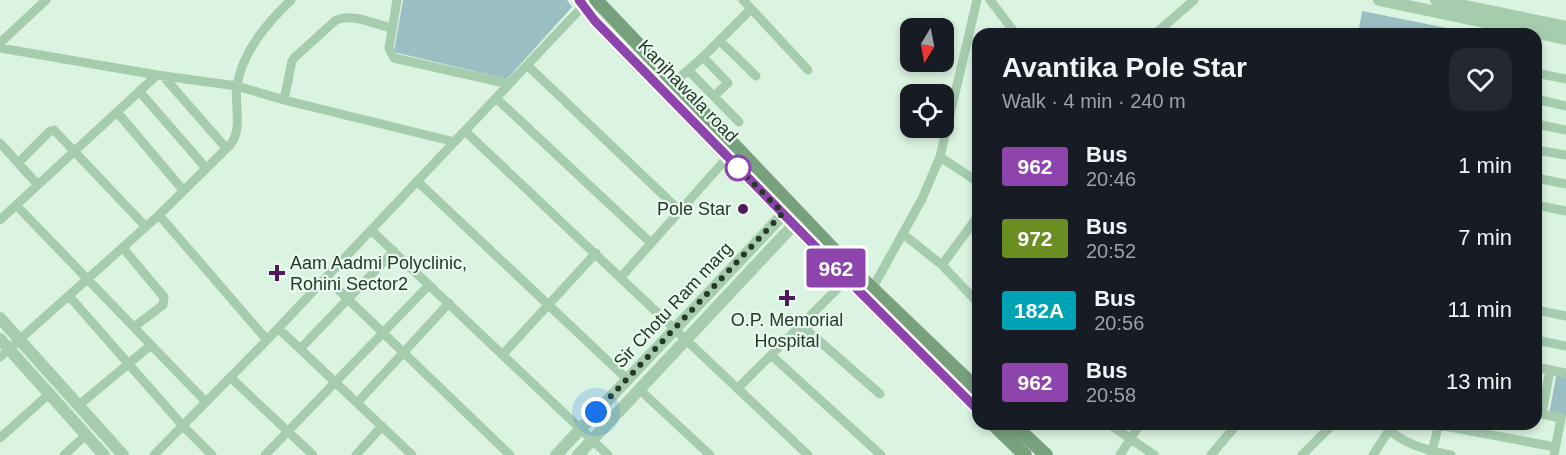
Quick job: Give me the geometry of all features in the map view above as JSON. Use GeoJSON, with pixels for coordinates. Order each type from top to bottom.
{"type":"FeatureCollection","features":[{"type":"Feature","properties":{"kind":"main road","name":"Kanjhawala road"},"geometry":{"type":"LineString","coordinates":[[586,2],[787,209],[847,279],[972,387]]}},
{"type":"Feature","properties":{"kind":"main road","name":"Kanjhawala road"},"geometry":{"type":"LineString","coordinates":[[669,87],[728,158],[787,209]]}},
{"type":"Feature","properties":{"kind":"main road","name":"Kanjhawala road"},"geometry":{"type":"LineString","coordinates":[[797,220],[872,289],[972,387]]}},
{"type":"Feature","properties":{"kind":"main road"},"geometry":{"type":"LineString","coordinates":[[999,430],[1025,455]]}},
{"type":"Feature","properties":{"kind":"main road"},"geometry":{"type":"LineString","coordinates":[[1019,430],[1046,455]]}},
{"type":"Feature","properties":{"kind":"street"},"geometry":{"type":"LineString","coordinates":[[0,43],[46,0]]}},
{"type":"Feature","properties":{"kind":"street"},"geometry":{"type":"LineString","coordinates":[[5,353],[159,215],[236,137],[237,86],[242,67],[265,25],[291,0]]}},
{"type":"Feature","properties":{"kind":"street"},"geometry":{"type":"LineString","coordinates":[[397,0],[389,48],[394,58],[509,84]]}},
{"type":"Feature","properties":{"kind":"street"},"geometry":{"type":"LineString","coordinates":[[743,0],[808,70]]}},
{"type":"Feature","properties":{"kind":"street"},"geometry":{"type":"LineString","coordinates":[[872,289],[922,200],[940,157],[977,0]]}},
{"type":"Feature","properties":{"kind":"street"},"geometry":{"type":"LineString","coordinates":[[990,0],[1011,28]]}},
{"type":"Feature","properties":{"kind":"street"},"geometry":{"type":"LineString","coordinates":[[1162,28],[1194,0]]}},
{"type":"Feature","properties":{"kind":"street"},"geometry":{"type":"LineString","coordinates":[[1379,0],[1443,4],[1492,12],[1518,27],[1566,27]]}},
{"type":"Feature","properties":{"kind":"street"},"geometry":{"type":"LineString","coordinates":[[154,455],[326,278],[586,2]]}},
{"type":"Feature","properties":{"kind":"street"},"geometry":{"type":"LineString","coordinates":[[669,87],[720,41],[751,9]]}},
{"type":"Feature","properties":{"kind":"street"},"geometry":{"type":"LineString","coordinates":[[284,100],[292,61],[336,20],[351,18],[391,27]]}},
{"type":"Feature","properties":{"kind":"street"},"geometry":{"type":"LineString","coordinates":[[1542,33],[1566,39]]}},
{"type":"Feature","properties":{"kind":"street"},"geometry":{"type":"LineString","coordinates":[[720,41],[756,76]]}},
{"type":"Feature","properties":{"kind":"street"},"geometry":{"type":"LineString","coordinates":[[0,48],[160,76],[237,86],[284,100],[455,142]]}},
{"type":"Feature","properties":{"kind":"street"},"geometry":{"type":"LineString","coordinates":[[703,57],[728,83],[714,96]]}},
{"type":"Feature","properties":{"kind":"street"},"geometry":{"type":"LineString","coordinates":[[527,65],[680,211]]}},
{"type":"Feature","properties":{"kind":"street"},"geometry":{"type":"LineString","coordinates":[[688,70],[739,122]]}},
{"type":"Feature","properties":{"kind":"street"},"geometry":{"type":"LineString","coordinates":[[1542,74],[1566,79]]}},
{"type":"Feature","properties":{"kind":"street"},"geometry":{"type":"LineString","coordinates":[[0,220],[117,112],[160,76]]}},
{"type":"Feature","properties":{"kind":"street"},"geometry":{"type":"LineString","coordinates":[[160,76],[226,148]]}},
{"type":"Feature","properties":{"kind":"street"},"geometry":{"type":"LineString","coordinates":[[140,92],[206,168]]}},
{"type":"Feature","properties":{"kind":"street"},"geometry":{"type":"LineString","coordinates":[[496,98],[651,243]]}},
{"type":"Feature","properties":{"kind":"street"},"geometry":{"type":"LineString","coordinates":[[1542,100],[1566,106]]}},
{"type":"Feature","properties":{"kind":"street"},"geometry":{"type":"LineString","coordinates":[[117,112],[183,190]]}},
{"type":"Feature","properties":{"kind":"street"},"geometry":{"type":"LineString","coordinates":[[1542,125],[1566,130]]}},
{"type":"Feature","properties":{"kind":"street"},"geometry":{"type":"LineString","coordinates":[[18,163],[51,130],[57,132],[146,227]]}},
{"type":"Feature","properties":{"kind":"street"},"geometry":{"type":"LineString","coordinates":[[465,131],[739,387],[808,455]]}},
{"type":"Feature","properties":{"kind":"street"},"geometry":{"type":"LineString","coordinates":[[0,143],[38,185]]}},
{"type":"Feature","properties":{"kind":"street"},"geometry":{"type":"LineString","coordinates":[[1542,151],[1566,155]]}},
{"type":"Feature","properties":{"kind":"street"},"geometry":{"type":"LineString","coordinates":[[940,157],[972,178]]}},
{"type":"Feature","properties":{"kind":"street"},"geometry":{"type":"LineString","coordinates":[[621,277],[728,158]]}},
{"type":"Feature","properties":{"kind":"street"},"geometry":{"type":"LineString","coordinates":[[1542,179],[1566,184]]}},
{"type":"Feature","properties":{"kind":"street"},"geometry":{"type":"LineString","coordinates":[[417,181],[627,379]]}},
{"type":"Feature","properties":{"kind":"street"},"geometry":{"type":"LineString","coordinates":[[16,205],[206,402]]}},
{"type":"Feature","properties":{"kind":"street"},"geometry":{"type":"LineString","coordinates":[[1542,206],[1566,211]]}},
{"type":"Feature","properties":{"kind":"street","name":"Sir Chotu Ram marg"},"geometry":{"type":"LineString","coordinates":[[556,455],[787,209]]}},
{"type":"Feature","properties":{"kind":"street"},"geometry":{"type":"LineString","coordinates":[[159,215],[267,339]]}},
{"type":"Feature","properties":{"kind":"street","name":"Sir Chotu Ram marg"},"geometry":{"type":"LineString","coordinates":[[578,455],[797,220]]}},
{"type":"Feature","properties":{"kind":"street"},"geometry":{"type":"LineString","coordinates":[[942,265],[972,224]]}},
{"type":"Feature","properties":{"kind":"street"},"geometry":{"type":"LineString","coordinates":[[371,230],[608,455]]}},
{"type":"Feature","properties":{"kind":"street"},"geometry":{"type":"LineString","coordinates":[[903,234],[942,265],[972,297]]}},
{"type":"Feature","properties":{"kind":"street"},"geometry":{"type":"LineString","coordinates":[[123,248],[165,301],[134,327]]}},
{"type":"Feature","properties":{"kind":"street"},"geometry":{"type":"LineString","coordinates":[[300,349],[394,251]]}},
{"type":"Feature","properties":{"kind":"street"},"geometry":{"type":"LineString","coordinates":[[503,354],[596,253]]}},
{"type":"Feature","properties":{"kind":"street"},"geometry":{"type":"LineString","coordinates":[[326,278],[510,455]]}},
{"type":"Feature","properties":{"kind":"street"},"geometry":{"type":"LineString","coordinates":[[739,387],[847,279]]}},
{"type":"Feature","properties":{"kind":"street"},"geometry":{"type":"LineString","coordinates":[[265,455],[429,285]]}},
{"type":"Feature","properties":{"kind":"street"},"geometry":{"type":"LineString","coordinates":[[69,296],[183,426],[212,455]]}},
{"type":"Feature","properties":{"kind":"street"},"geometry":{"type":"LineString","coordinates":[[357,403],[449,303]]}},
{"type":"Feature","properties":{"kind":"street"},"geometry":{"type":"LineString","coordinates":[[1542,311],[1566,316]]}},
{"type":"Feature","properties":{"kind":"street"},"geometry":{"type":"LineString","coordinates":[[0,318],[123,455]]}},
{"type":"Feature","properties":{"kind":"street"},"geometry":{"type":"LineString","coordinates":[[801,325],[880,394]]}},
{"type":"Feature","properties":{"kind":"street"},"geometry":{"type":"LineString","coordinates":[[278,328],[412,455]]}},
{"type":"Feature","properties":{"kind":"street"},"geometry":{"type":"LineString","coordinates":[[0,339],[5,353],[49,394],[104,455]]}},
{"type":"Feature","properties":{"kind":"street"},"geometry":{"type":"LineString","coordinates":[[1542,341],[1566,346]]}},
{"type":"Feature","properties":{"kind":"street"},"geometry":{"type":"LineString","coordinates":[[79,405],[151,345]]}},
{"type":"Feature","properties":{"kind":"street"},"geometry":{"type":"LineString","coordinates":[[771,355],[881,455]]}},
{"type":"Feature","properties":{"kind":"street"},"geometry":{"type":"LineString","coordinates":[[1542,368],[1566,373]]}},
{"type":"Feature","properties":{"kind":"street"},"geometry":{"type":"LineString","coordinates":[[1542,390],[1550,370]]}},
{"type":"Feature","properties":{"kind":"street"},"geometry":{"type":"LineString","coordinates":[[230,377],[313,455]]}},
{"type":"Feature","properties":{"kind":"street"},"geometry":{"type":"LineString","coordinates":[[640,390],[710,455]]}},
{"type":"Feature","properties":{"kind":"street"},"geometry":{"type":"LineString","coordinates":[[0,438],[49,394]]}},
{"type":"Feature","properties":{"kind":"street"},"geometry":{"type":"LineString","coordinates":[[1461,430],[1555,451],[1561,418],[1542,415]]}},
{"type":"Feature","properties":{"kind":"street"},"geometry":{"type":"LineString","coordinates":[[356,455],[382,426]]}},
{"type":"Feature","properties":{"kind":"street"},"geometry":{"type":"LineString","coordinates":[[1116,430],[1154,455]]}},
{"type":"Feature","properties":{"kind":"street"},"geometry":{"type":"LineString","coordinates":[[1120,455],[1136,430]]}},
{"type":"Feature","properties":{"kind":"street"},"geometry":{"type":"LineString","coordinates":[[1211,455],[1232,430]]}},
{"type":"Feature","properties":{"kind":"street"},"geometry":{"type":"LineString","coordinates":[[1302,455],[1327,430]]}},
{"type":"Feature","properties":{"kind":"street"},"geometry":{"type":"LineString","coordinates":[[1373,455],[1386,430]]}},
{"type":"Feature","properties":{"kind":"street"},"geometry":{"type":"LineString","coordinates":[[1392,430],[1414,446],[1431,453],[1451,455]]}},
{"type":"Feature","properties":{"kind":"street"},"geometry":{"type":"LineString","coordinates":[[1431,453],[1438,430]]}},
{"type":"Feature","properties":{"kind":"street"},"geometry":{"type":"LineString","coordinates":[[64,455],[86,435]]}},
{"type":"Feature","properties":{"kind":"shaded area"},"geometry":{"type":"Polygon","coordinates":[[[403,0],[567,0],[572,7],[507,79],[394,52],[403,0]]]}},
{"type":"Feature","properties":{"kind":"shaded area"},"geometry":{"type":"Polygon","coordinates":[[[1362,11],[1447,28],[1359,28],[1362,11]]]}},
{"type":"Feature","properties":{"kind":"shaded area"},"geometry":{"type":"Polygon","coordinates":[[[1557,372],[1566,374],[1566,418],[1549,414],[1557,372]]]}},
{"type":"Feature","properties":{"kind":"bus line","name":"962"},"geometry":{"type":"LineString","coordinates":[[579,0],[595,21],[737,168],[972,404]]}},
{"type":"Feature","properties":{"kind":"place","name":"Pole Star"},"geometry":{"type":"Point","coordinates":[743,209]}},
{"type":"Feature","properties":{"kind":"place","name":"Aam Aadmi Polyclinic, Rohini Sector2"},"geometry":{"type":"Point","coordinates":[277,273]}},
{"type":"Feature","properties":{"kind":"place","name":"O.P. Memorial Hospital"},"geometry":{"type":"Point","coordinates":[787,298]}},
{"type":"Feature","properties":{"kind":"route"},"geometry":{"type":"LineString","coordinates":[[596,412],[783,213],[738,168]]}}]}
